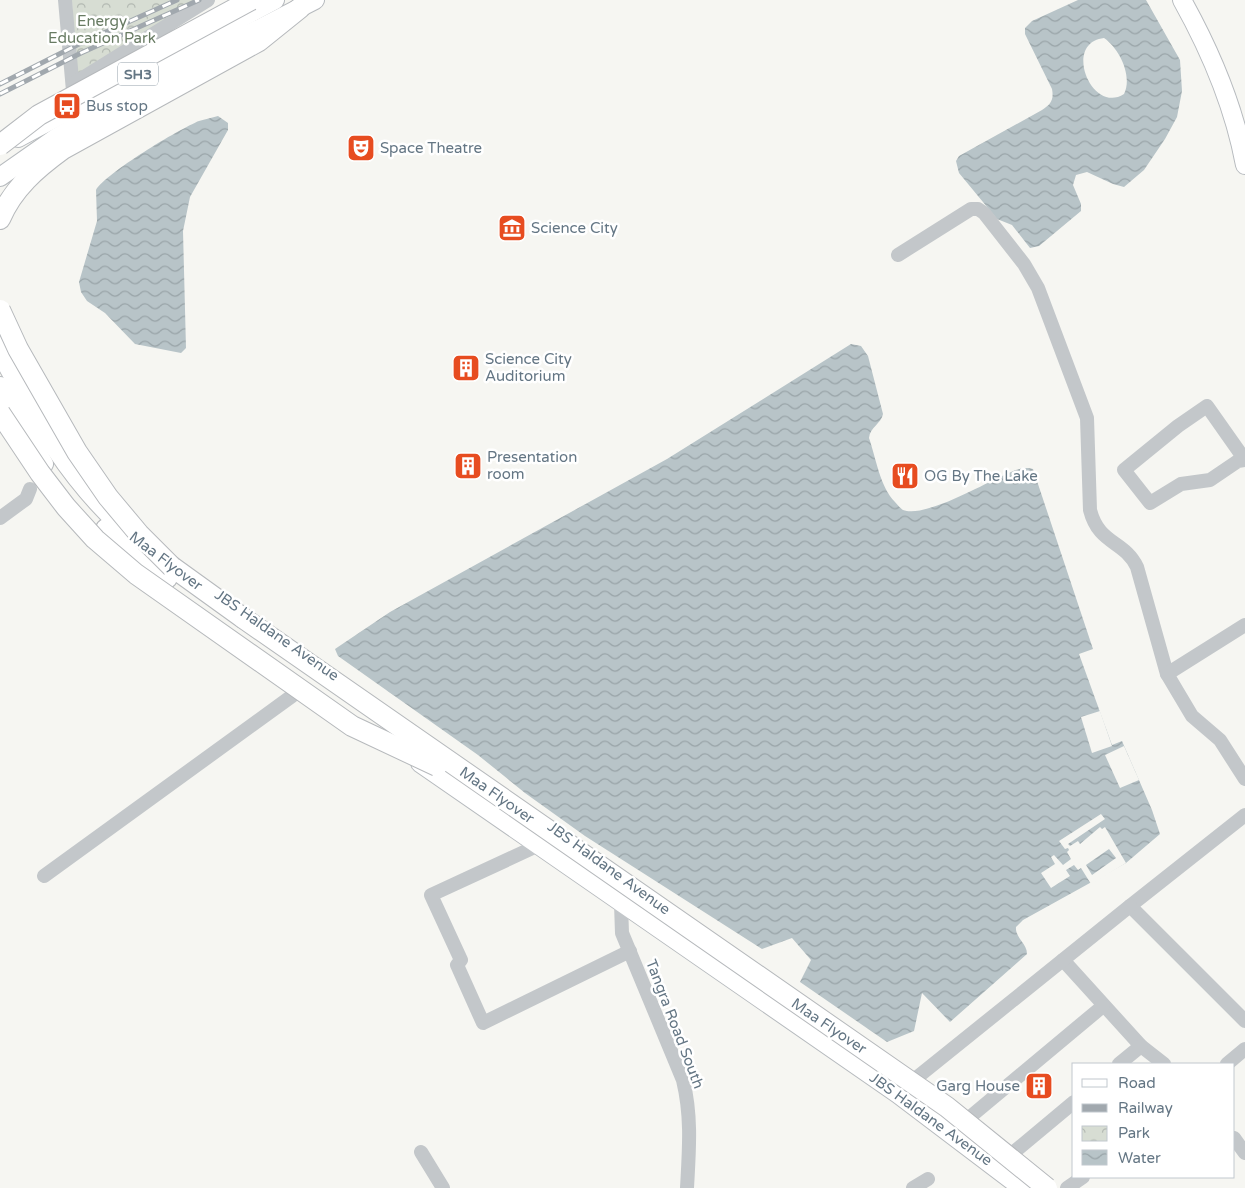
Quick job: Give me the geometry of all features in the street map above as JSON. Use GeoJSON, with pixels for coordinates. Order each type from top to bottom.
{"type":"FeatureCollection","features":[{"type":"Feature","properties":{"kind":"highway"},"geometry":{"type":"LineString","coordinates":[[0,146],[39,115],[251,0]]}},
{"type":"Feature","properties":{"kind":"highway"},"geometry":{"type":"LineString","coordinates":[[0,219],[9,201],[24,181],[63,149],[259,41],[307,4]]}},
{"type":"Feature","properties":{"kind":"highway"},"geometry":{"type":"LineString","coordinates":[[0,310],[18,349],[77,452],[133,527],[172,567]]}},
{"type":"Feature","properties":{"kind":"highway","name":"Maa Flyover"},"geometry":{"type":"LineString","coordinates":[[0,350],[42,429],[83,487],[141,544],[512,807],[947,1107],[1047,1188]]}},
{"type":"Feature","properties":{"kind":"highway","name":"Maa Flyover"},"geometry":{"type":"LineString","coordinates":[[0,373],[27,424],[67,486],[86,509],[125,546],[198,601],[437,766],[571,863],[963,1135],[1029,1188]]}},
{"type":"Feature","properties":{"kind":"highway"},"geometry":{"type":"LineString","coordinates":[[0,413],[54,492],[95,539],[118,560],[352,726],[437,766]]}},
{"type":"Feature","properties":{"kind":"main road","name":"SH3"},"geometry":{"type":"LineString","coordinates":[[0,146],[74,109],[275,0]]}},
{"type":"Feature","properties":{"kind":"main road"},"geometry":{"type":"LineString","coordinates":[[1182,0],[1213,61],[1237,127],[1245,165]]}},
{"type":"Feature","properties":{"kind":"main road","name":"SH3"},"geometry":{"type":"LineString","coordinates":[[0,177],[57,137],[125,98],[307,4]]}},
{"type":"Feature","properties":{"kind":"main road","name":"JBS Haldane Avenue"},"geometry":{"type":"LineString","coordinates":[[0,336],[42,416],[67,454],[106,499],[151,541],[191,574],[283,640],[464,764],[634,886],[970,1117],[1014,1152],[1054,1188]]}},
{"type":"Feature","properties":{"kind":"main road","name":"JBS Haldane Avenue"},"geometry":{"type":"LineString","coordinates":[[0,386],[49,472],[97,528],[156,578],[283,670],[898,1094],[1022,1188]]}},
{"type":"Feature","properties":{"kind":"street"},"geometry":{"type":"LineString","coordinates":[[65,0],[74,109]]}},
{"type":"Feature","properties":{"kind":"street"},"geometry":{"type":"LineString","coordinates":[[73,84],[208,0]]}},
{"type":"Feature","properties":{"kind":"street"},"geometry":{"type":"LineString","coordinates":[[898,255],[971,209],[978,209],[984,213],[1031,274],[1087,418],[1090,510],[1092,520],[1098,530],[1129,553],[1137,567],[1167,674],[1192,716],[1220,740],[1245,779]]}},
{"type":"Feature","properties":{"kind":"street"},"geometry":{"type":"LineString","coordinates":[[1207,406],[1245,460],[1238,461],[1210,480],[1181,484],[1150,503],[1124,470],[1178,426],[1207,406]]}},
{"type":"Feature","properties":{"kind":"street"},"geometry":{"type":"LineString","coordinates":[[0,509],[30,489],[26,499],[0,518]]}},
{"type":"Feature","properties":{"kind":"street"},"geometry":{"type":"LineString","coordinates":[[1167,674],[1245,625]]}},
{"type":"Feature","properties":{"kind":"street"},"geometry":{"type":"LineString","coordinates":[[44,876],[292,696]]}},
{"type":"Feature","properties":{"kind":"street"},"geometry":{"type":"LineString","coordinates":[[915,1079],[1245,815]]}},
{"type":"Feature","properties":{"kind":"street"},"geometry":{"type":"LineString","coordinates":[[539,845],[431,895],[461,960],[457,965],[483,1023],[630,951]]}},
{"type":"Feature","properties":{"kind":"street"},"geometry":{"type":"LineString","coordinates":[[621,904],[634,886]]}},
{"type":"Feature","properties":{"kind":"street","name":"Tangra Road South"},"geometry":{"type":"LineString","coordinates":[[621,904],[622,933],[683,1080],[688,1101],[690,1128],[688,1188]]}},
{"type":"Feature","properties":{"kind":"street"},"geometry":{"type":"LineString","coordinates":[[1130,906],[1245,1021]]}},
{"type":"Feature","properties":{"kind":"street"},"geometry":{"type":"LineString","coordinates":[[1063,960],[1141,1046],[1163,1063]]}},
{"type":"Feature","properties":{"kind":"street"},"geometry":{"type":"LineString","coordinates":[[970,1117],[1104,1006]]}},
{"type":"Feature","properties":{"kind":"street"},"geometry":{"type":"LineString","coordinates":[[1120,1063],[1141,1046]]}},
{"type":"Feature","properties":{"kind":"street"},"geometry":{"type":"LineString","coordinates":[[1228,1063],[1245,1049]]}},
{"type":"Feature","properties":{"kind":"street"},"geometry":{"type":"LineString","coordinates":[[1014,1152],[1072,1104]]}},
{"type":"Feature","properties":{"kind":"street"},"geometry":{"type":"LineString","coordinates":[[1235,1139],[1245,1152]]}},
{"type":"Feature","properties":{"kind":"street"},"geometry":{"type":"LineString","coordinates":[[420,1152],[443,1188]]}},
{"type":"Feature","properties":{"kind":"street"},"geometry":{"type":"LineString","coordinates":[[1067,1188],[1082,1178]]}},
{"type":"Feature","properties":{"kind":"street"},"geometry":{"type":"LineString","coordinates":[[913,1188],[928,1180]]}},
{"type":"Feature","properties":{"kind":"green space","name":"Energy Education Park"},"geometry":{"type":"Polygon","coordinates":[[[72,0],[214,0],[81,75],[74,73],[72,0]]]}},
{"type":"Feature","properties":{"kind":"water"},"geometry":{"type":"Polygon","coordinates":[[[1078,0],[1146,0],[1180,60],[1182,91],[1177,117],[1144,170],[1124,187],[1087,172],[1076,175],[1073,185],[1081,204],[1081,211],[1039,246],[1030,248],[1012,225],[997,219],[959,173],[956,161],[959,156],[1042,110],[1051,101],[1053,96],[1052,89],[1025,34],[1025,28],[1032,21],[1078,0]],[[1104,38],[1091,43],[1085,52],[1083,63],[1086,76],[1093,87],[1101,95],[1112,98],[1124,94],[1127,79],[1123,63],[1110,43],[1104,38]]]}},
{"type":"Feature","properties":{"kind":"water"},"geometry":{"type":"Polygon","coordinates":[[[218,116],[228,123],[228,130],[190,197],[183,231],[186,348],[181,353],[135,344],[105,313],[87,301],[81,292],[79,282],[97,221],[96,190],[102,182],[114,173],[160,142],[199,121],[218,116]]]}},
{"type":"Feature","properties":{"kind":"water"},"geometry":{"type":"Polygon","coordinates":[[[851,344],[861,346],[868,356],[883,414],[871,431],[869,438],[886,488],[890,496],[903,510],[912,511],[938,505],[1016,470],[1033,469],[1093,649],[1079,654],[1112,745],[1122,741],[1152,810],[1160,834],[1126,863],[1023,920],[1016,927],[1016,931],[1027,954],[950,1022],[922,993],[914,1031],[887,1042],[800,982],[811,960],[792,938],[762,949],[585,836],[525,793],[478,755],[338,656],[335,649],[390,612],[667,459],[851,344]]]}},
{"type":"Feature","properties":{"kind":"pier"},"geometry":{"type":"Polygon","coordinates":[[[1100,711],[1112,746],[1092,753],[1081,717],[1100,711]]]}},
{"type":"Feature","properties":{"kind":"pier"},"geometry":{"type":"Polygon","coordinates":[[[1124,746],[1139,780],[1120,788],[1105,755],[1124,746]]]}},
{"type":"Feature","properties":{"kind":"pier"},"geometry":{"type":"Polygon","coordinates":[[[1101,814],[1105,819],[1068,844],[1070,846],[1078,841],[1080,844],[1100,827],[1102,829],[1105,827],[1126,863],[1091,884],[1081,868],[1078,870],[1074,865],[1066,870],[1070,876],[1051,888],[1041,873],[1055,864],[1051,857],[1054,855],[1063,865],[1071,859],[1067,852],[1068,848],[1065,849],[1059,841],[1101,814]],[[1109,849],[1086,865],[1092,875],[1116,858],[1109,849]]]}},
{"type":"Feature","properties":{"kind":"railway"},"geometry":{"type":"LineString","coordinates":[[0,84],[77,45],[177,0]]}},
{"type":"Feature","properties":{"kind":"railway"},"geometry":{"type":"LineString","coordinates":[[0,94],[81,53],[199,0]]}},
{"type":"Feature","properties":{"kind":"place","name":"Bus stop"},"geometry":{"type":"Point","coordinates":[67,106]}},
{"type":"Feature","properties":{"kind":"place","name":"Space Theatre"},"geometry":{"type":"Point","coordinates":[361,148]}},
{"type":"Feature","properties":{"kind":"place","name":"Science City"},"geometry":{"type":"Point","coordinates":[512,228]}},
{"type":"Feature","properties":{"kind":"place","name":"Science City Auditorium"},"geometry":{"type":"Point","coordinates":[466,368]}},
{"type":"Feature","properties":{"kind":"place","name":"Presentation room"},"geometry":{"type":"Point","coordinates":[468,466]}},
{"type":"Feature","properties":{"kind":"place","name":"OG By The Lake"},"geometry":{"type":"Point","coordinates":[905,476]}},
{"type":"Feature","properties":{"kind":"place","name":"Garg House"},"geometry":{"type":"Point","coordinates":[1039,1086]}}]}
